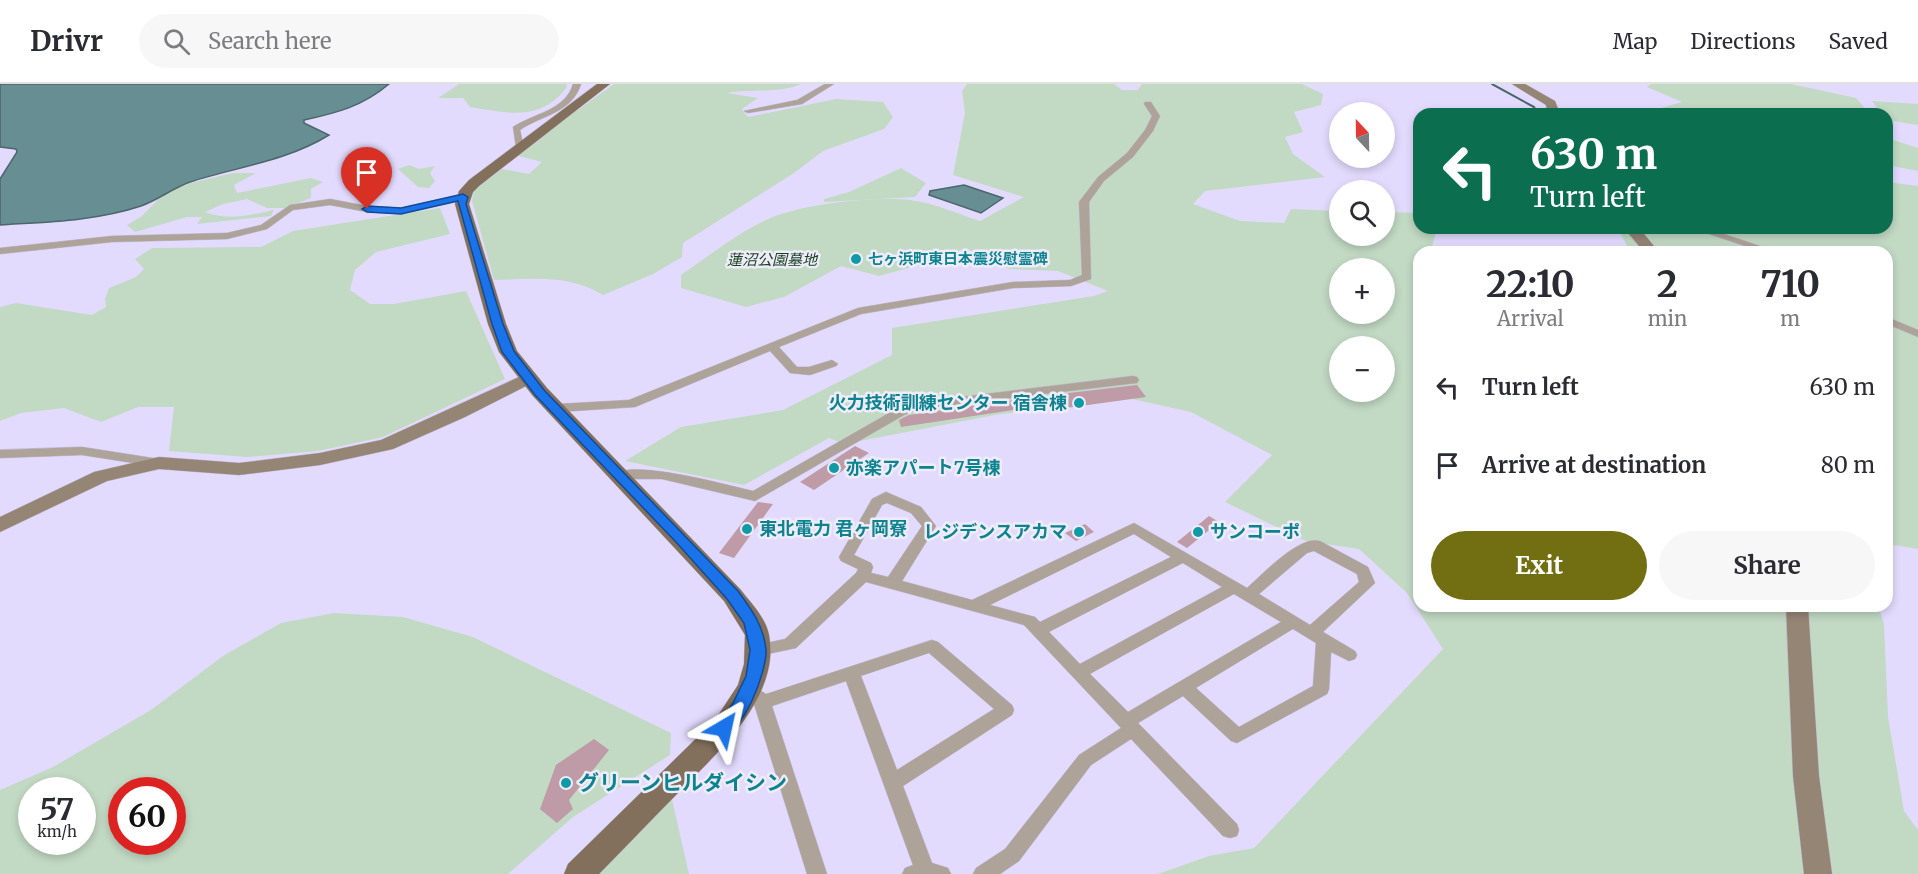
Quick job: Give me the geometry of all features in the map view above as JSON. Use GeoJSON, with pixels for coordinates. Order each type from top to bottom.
{"type":"FeatureCollection","features":[{"type":"Feature","properties":{"kind":"main road"},"geometry":{"type":"LineString","coordinates":[[579,874],[756,695],[758,650],[757,635],[744,609],[621,475],[534,385],[508,352],[497,324],[462,204],[463,197],[474,183],[604,84]]}},
{"type":"Feature","properties":{"kind":"street"},"geometry":{"type":"LineString","coordinates":[[522,146],[519,145],[516,129],[565,103],[575,92],[577,84]]}},
{"type":"Feature","properties":{"kind":"street"},"geometry":{"type":"LineString","coordinates":[[748,111],[799,102],[830,84]]}},
{"type":"Feature","properties":{"kind":"street"},"geometry":{"type":"LineString","coordinates":[[1517,84],[1551,103],[1552,108]]}},
{"type":"Feature","properties":{"kind":"street"},"geometry":{"type":"LineString","coordinates":[[558,408],[631,404],[858,311],[1013,285],[1071,283],[1087,277],[1084,202],[1101,179],[1130,155],[1149,131],[1156,116],[1148,104]]}},
{"type":"Feature","properties":{"kind":"street"},"geometry":{"type":"LineString","coordinates":[[2,251],[112,239],[227,236],[264,227],[290,208],[330,202],[367,209],[401,211],[463,197]]}},
{"type":"Feature","properties":{"kind":"street"},"geometry":{"type":"LineString","coordinates":[[1636,234],[1647,246]]}},
{"type":"Feature","properties":{"kind":"street"},"geometry":{"type":"LineString","coordinates":[[1715,234],[1754,246]]}},
{"type":"Feature","properties":{"kind":"street"},"geometry":{"type":"LineString","coordinates":[[1893,323],[1918,334]]}},
{"type":"Feature","properties":{"kind":"street"},"geometry":{"type":"LineString","coordinates":[[772,346],[794,370],[810,371],[832,364]]}},
{"type":"Feature","properties":{"kind":"street"},"geometry":{"type":"LineString","coordinates":[[621,475],[662,475],[755,495],[900,412],[916,406],[1133,380]]}},
{"type":"Feature","properties":{"kind":"street"},"geometry":{"type":"LineString","coordinates":[[0,454],[82,451],[159,463],[238,469],[320,459],[386,445],[490,398],[534,385]]}},
{"type":"Feature","properties":{"kind":"street"},"geometry":{"type":"LineString","coordinates":[[0,525],[101,476],[159,463]]}},
{"type":"Feature","properties":{"kind":"street"},"geometry":{"type":"LineString","coordinates":[[758,650],[790,644],[863,576],[866,567],[846,557],[878,502],[886,497],[916,510],[929,526],[892,584]]}},
{"type":"Feature","properties":{"kind":"street"},"geometry":{"type":"LineString","coordinates":[[973,606],[1134,528],[1349,655]]}},
{"type":"Feature","properties":{"kind":"street"},"geometry":{"type":"LineString","coordinates":[[1078,672],[1241,591],[1302,549],[1315,545],[1363,571],[1367,584],[1318,636],[1321,688],[1237,736],[1184,687]]}},
{"type":"Feature","properties":{"kind":"street"},"geometry":{"type":"LineString","coordinates":[[1038,630],[1183,557]]}},
{"type":"Feature","properties":{"kind":"street"},"geometry":{"type":"LineString","coordinates":[[863,576],[1029,621],[1230,830]]}},
{"type":"Feature","properties":{"kind":"street"},"geometry":{"type":"LineString","coordinates":[[1797,612],[1806,776],[1818,874]]}},
{"type":"Feature","properties":{"kind":"street"},"geometry":{"type":"LineString","coordinates":[[983,874],[1012,855],[1085,760],[1184,687],[1293,622]]}},
{"type":"Feature","properties":{"kind":"street"},"geometry":{"type":"LineString","coordinates":[[817,874],[756,695],[851,671],[932,646],[1006,710],[892,783]]}},
{"type":"Feature","properties":{"kind":"street"},"geometry":{"type":"LineString","coordinates":[[851,671],[926,873]]}},
{"type":"Feature","properties":{"kind":"green space"},"geometry":{"type":"Polygon","coordinates":[[[459,84],[566,84],[567,87],[546,106],[511,113],[470,107],[463,98],[438,98],[459,84]]]}},
{"type":"Feature","properties":{"kind":"green space"},"geometry":{"type":"Polygon","coordinates":[[[614,84],[801,84],[783,89],[727,93],[758,98],[742,109],[748,117],[836,99],[883,102],[893,117],[884,129],[823,151],[794,173],[683,243],[682,257],[653,274],[603,295],[577,284],[550,279],[494,280],[472,201],[474,190],[502,169],[529,174],[542,162],[515,155],[614,84]]]}},
{"type":"Feature","properties":{"kind":"green space","name":"蓮沼公園墓地"},"geometry":{"type":"Polygon","coordinates":[[[967,84],[1114,84],[1122,90],[1138,90],[1142,84],[1302,84],[1323,94],[1321,105],[1294,112],[1303,132],[1285,137],[1293,154],[1325,177],[1205,191],[1193,204],[1240,221],[1284,223],[1291,209],[1329,211],[1329,246],[1395,246],[1395,212],[1413,213],[1413,234],[1436,234],[1432,246],[1413,246],[1413,602],[1407,593],[1359,549],[1306,541],[1225,502],[1272,455],[1191,412],[1123,397],[995,415],[844,444],[829,438],[744,485],[625,461],[681,427],[783,410],[892,355],[892,328],[1094,296],[1108,291],[1058,271],[1009,269],[965,248],[938,260],[879,276],[841,266],[784,297],[746,307],[681,288],[681,275],[744,232],[780,214],[857,200],[894,199],[919,201],[980,221],[1024,197],[953,175],[965,113],[962,91],[967,84]]]}},
{"type":"Feature","properties":{"kind":"green space"},"geometry":{"type":"Polygon","coordinates":[[[1651,84],[1791,84],[1856,98],[1865,108],[1661,108],[1682,102],[1647,87],[1651,84]]]}},
{"type":"Feature","properties":{"kind":"green space"},"geometry":{"type":"Polygon","coordinates":[[[1872,101],[1918,104],[1918,125],[1893,121],[1893,108],[1877,108],[1872,101]]]}},
{"type":"Feature","properties":{"kind":"green space"},"geometry":{"type":"Polygon","coordinates":[[[1893,140],[1918,148],[1918,171],[1893,166],[1893,140]]]}},
{"type":"Feature","properties":{"kind":"green space"},"geometry":{"type":"Polygon","coordinates":[[[409,165],[419,169],[435,166],[430,173],[435,181],[429,188],[418,187],[398,169],[409,165]]]}},
{"type":"Feature","properties":{"kind":"green space"},"geometry":{"type":"Polygon","coordinates":[[[901,168],[926,183],[915,197],[824,202],[824,199],[849,192],[901,168]]]}},
{"type":"Feature","properties":{"kind":"green space"},"geometry":{"type":"Polygon","coordinates":[[[233,173],[256,173],[234,185],[237,193],[311,178],[323,182],[311,189],[311,198],[285,208],[267,208],[247,199],[223,204],[205,212],[231,217],[274,210],[271,216],[197,224],[202,217],[187,217],[135,232],[127,225],[142,216],[169,188],[233,173]]]}},
{"type":"Feature","properties":{"kind":"green space"},"geometry":{"type":"Polygon","coordinates":[[[1893,183],[1918,186],[1918,549],[1893,547],[1893,246],[1627,246],[1621,234],[1893,234],[1893,183]]]}},
{"type":"Feature","properties":{"kind":"green space"},"geometry":{"type":"Polygon","coordinates":[[[440,208],[450,234],[376,252],[355,270],[350,290],[370,304],[394,304],[466,291],[505,379],[383,437],[318,451],[247,457],[169,451],[174,407],[138,407],[101,422],[64,408],[21,413],[0,421],[0,307],[16,303],[92,315],[106,307],[105,299],[109,288],[136,277],[144,269],[135,259],[152,248],[261,247],[293,231],[440,208]]]}},
{"type":"Feature","properties":{"kind":"green space"},"geometry":{"type":"Polygon","coordinates":[[[1419,612],[1880,612],[1884,624],[1888,717],[1904,811],[1918,830],[1918,874],[1158,874],[1209,856],[1254,848],[1443,649],[1419,612]]]}},
{"type":"Feature","properties":{"kind":"green space"},"geometry":{"type":"Polygon","coordinates":[[[334,613],[403,617],[473,637],[671,733],[670,755],[573,817],[508,874],[0,874],[0,790],[18,782],[18,855],[96,855],[96,777],[30,777],[53,767],[151,710],[223,656],[281,623],[334,613]]]}},
{"type":"Feature","properties":{"kind":"green space"},"geometry":{"type":"Polygon","coordinates":[[[671,795],[689,874],[597,874],[671,795]]]}},
{"type":"Feature","properties":{"kind":"shaded area"},"geometry":{"type":"Polygon","coordinates":[[[0,84],[389,84],[349,108],[304,120],[304,123],[329,135],[296,151],[190,182],[141,206],[124,211],[71,220],[0,225],[0,179],[17,152],[16,149],[0,147],[0,84]]]}},
{"type":"Feature","properties":{"kind":"shaded area"},"geometry":{"type":"Polygon","coordinates":[[[964,185],[1003,198],[981,213],[929,195],[930,191],[964,185]]]}},
{"type":"Feature","properties":{"kind":"building","name":"火力技術訓練センター 宿舎棟"},"geometry":{"type":"Polygon","coordinates":[[[1137,385],[1146,397],[1059,409],[1052,395],[1137,385]]]}},
{"type":"Feature","properties":{"kind":"building"},"geometry":{"type":"Polygon","coordinates":[[[1015,400],[1020,409],[901,427],[899,420],[909,415],[1015,400]]]}},
{"type":"Feature","properties":{"kind":"building","name":"亦楽アパート7号棟"},"geometry":{"type":"Polygon","coordinates":[[[855,446],[869,453],[814,490],[800,482],[855,446]]]}},
{"type":"Feature","properties":{"kind":"building","name":"東北電力 君ヶ岡寮"},"geometry":{"type":"Polygon","coordinates":[[[758,502],[773,504],[734,558],[719,553],[758,502]]]}},
{"type":"Feature","properties":{"kind":"building","name":"サンコーポ"},"geometry":{"type":"Polygon","coordinates":[[[1209,516],[1219,522],[1187,548],[1177,542],[1209,516]]]}},
{"type":"Feature","properties":{"kind":"building","name":"レジデンスアカマ"},"geometry":{"type":"Polygon","coordinates":[[[1085,524],[1094,532],[1076,541],[1065,533],[1085,524]]]}},
{"type":"Feature","properties":{"kind":"building","name":"グリーンヒルダイシン"},"geometry":{"type":"Polygon","coordinates":[[[594,739],[609,750],[569,800],[573,809],[557,823],[540,809],[556,765],[594,739]]]}},
{"type":"Feature","properties":{"kind":"waterway"},"geometry":{"type":"LineString","coordinates":[[1492,84],[1535,108]]}},
{"type":"Feature","properties":{"kind":"place","name":"七ヶ浜町東日本震災慰霊碑"},"geometry":{"type":"Point","coordinates":[856,259]}},
{"type":"Feature","properties":{"kind":"place","name":"火力技術訓練センター 宿舎棟"},"geometry":{"type":"Point","coordinates":[1079,403]}},
{"type":"Feature","properties":{"kind":"place","name":"亦楽アパート7号棟"},"geometry":{"type":"Point","coordinates":[834,468]}},
{"type":"Feature","properties":{"kind":"place","name":"東北電力 君ヶ岡寮"},"geometry":{"type":"Point","coordinates":[747,529]}},
{"type":"Feature","properties":{"kind":"place","name":"レジデンスアカマ"},"geometry":{"type":"Point","coordinates":[1079,532]}},
{"type":"Feature","properties":{"kind":"place","name":"サンコーポ"},"geometry":{"type":"Point","coordinates":[1198,532]}},
{"type":"Feature","properties":{"kind":"place","name":"グリーンヒルダイシン"},"geometry":{"type":"Point","coordinates":[566,783]}},
{"type":"Feature","properties":{"kind":"route"},"geometry":{"type":"LineString","coordinates":[[367,209],[401,211],[463,197],[462,204],[497,324],[508,352],[540,392],[558,408],[680,537],[744,609],[752,622],[757,635],[758,650],[754,676],[740,707],[724,728]]}}]}
